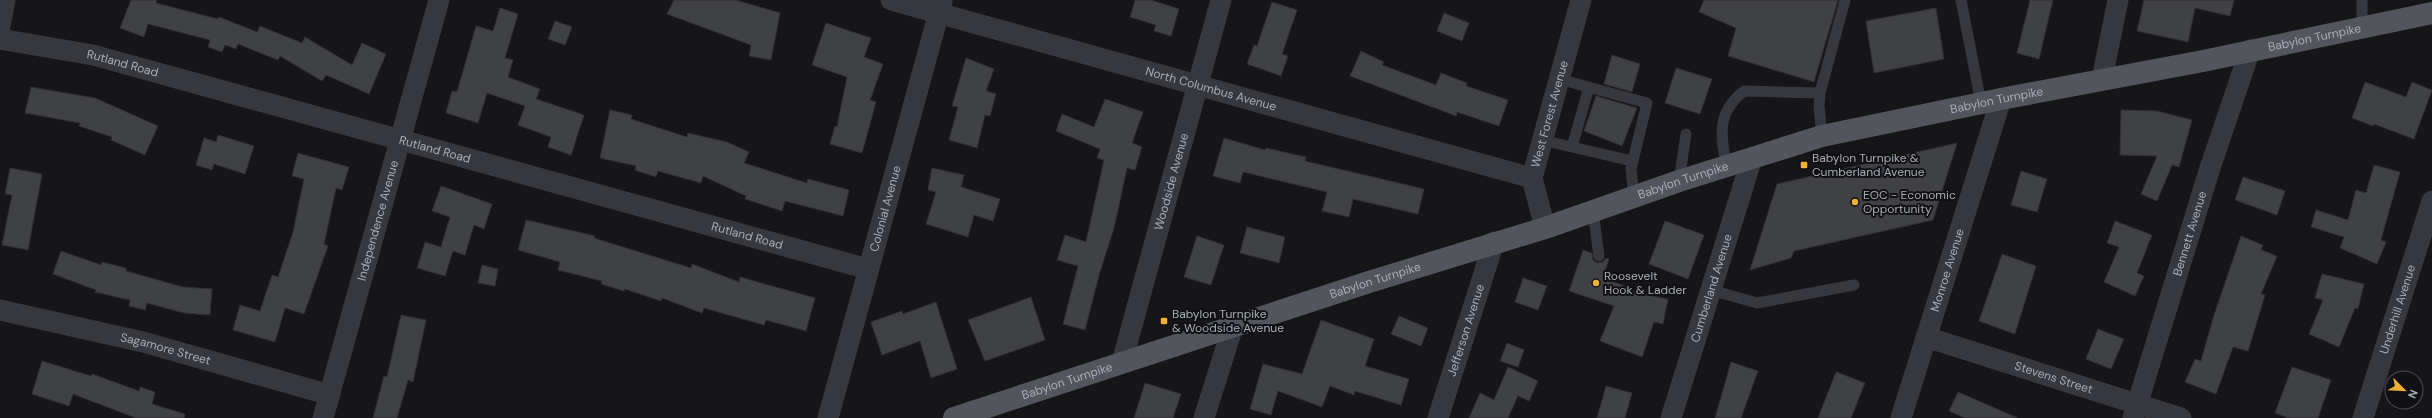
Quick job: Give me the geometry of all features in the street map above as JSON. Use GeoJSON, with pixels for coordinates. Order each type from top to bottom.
{"type":"FeatureCollection","features":[{"type":"Feature","properties":{"kind":"main road","name":"Babylon Turnpike"},"geometry":{"type":"LineString","coordinates":[[965,416],[1122,362],[1494,242],[1545,228],[1679,181],[1822,136],[2102,79],[2203,61],[2432,13]]}},
{"type":"Feature","properties":{"kind":"street"},"geometry":{"type":"LineString","coordinates":[[0,26],[5,0]]}},
{"type":"Feature","properties":{"kind":"street","name":"Independence Avenue"},"geometry":{"type":"LineString","coordinates":[[324,418],[439,0]]}},
{"type":"Feature","properties":{"kind":"street","name":"North Columbus Avenue"},"geometry":{"type":"LineString","coordinates":[[891,0],[940,7],[1197,85],[1532,178]]}},
{"type":"Feature","properties":{"kind":"street","name":"Woodside Avenue"},"geometry":{"type":"LineString","coordinates":[[1122,362],[1221,0]]}},
{"type":"Feature","properties":{"kind":"street","name":"West Forest Avenue"},"geometry":{"type":"LineString","coordinates":[[1545,228],[1532,178],[1581,0]]}},
{"type":"Feature","properties":{"kind":"street"},"geometry":{"type":"LineString","coordinates":[[2102,79],[2118,0]]}},
{"type":"Feature","properties":{"kind":"street","name":"Colonial Avenue"},"geometry":{"type":"LineString","coordinates":[[828,418],[940,7]]}},
{"type":"Feature","properties":{"kind":"street","name":"Rutland Road"},"geometry":{"type":"LineString","coordinates":[[0,39],[93,55],[868,269]]}},
{"type":"Feature","properties":{"kind":"street","name":"Bennett Avenue"},"geometry":{"type":"LineString","coordinates":[[2135,411],[2210,168],[2250,50]]}},
{"type":"Feature","properties":{"kind":"street","name":"Monroe Avenue"},"geometry":{"type":"LineString","coordinates":[[1901,418],[1926,337],[1991,101]]}},
{"type":"Feature","properties":{"kind":"street","name":"Cumberland Avenue"},"geometry":{"type":"LineString","coordinates":[[1671,418],[1752,158]]}},
{"type":"Feature","properties":{"kind":"street","name":"Underhill Avenue"},"geometry":{"type":"LineString","coordinates":[[2363,418],[2432,201]]}},
{"type":"Feature","properties":{"kind":"street","name":"Jefferson Avenue"},"geometry":{"type":"LineString","coordinates":[[1438,418],[1494,242]]}},
{"type":"Feature","properties":{"kind":"street","name":"Sagamore Street"},"geometry":{"type":"LineString","coordinates":[[0,310],[143,342],[330,395]]}},
{"type":"Feature","properties":{"kind":"street"},"geometry":{"type":"LineString","coordinates":[[1204,418],[1233,326]]}},
{"type":"Feature","properties":{"kind":"street","name":"Stevens Street"},"geometry":{"type":"LineString","coordinates":[[1926,337],[2135,411],[2181,418]]}},
{"type":"Feature","properties":{"kind":"lane"},"geometry":{"type":"LineString","coordinates":[[1822,136],[1820,93],[1844,0]]}},
{"type":"Feature","properties":{"kind":"lane"},"geometry":{"type":"LineString","coordinates":[[1961,0],[1991,101]]}},
{"type":"Feature","properties":{"kind":"lane"},"geometry":{"type":"LineString","coordinates":[[2362,0],[2362,27]]}},
{"type":"Feature","properties":{"kind":"lane"},"geometry":{"type":"LineString","coordinates":[[1559,79],[1647,103],[1630,169],[1634,198]]}},
{"type":"Feature","properties":{"kind":"lane"},"geometry":{"type":"LineString","coordinates":[[1572,147],[1589,87]]}},
{"type":"Feature","properties":{"kind":"lane"},"geometry":{"type":"LineString","coordinates":[[1726,166],[1721,133],[1730,102],[1744,91],[1820,93]]}},
{"type":"Feature","properties":{"kind":"lane"},"geometry":{"type":"LineString","coordinates":[[1679,181],[1686,134]]}},
{"type":"Feature","properties":{"kind":"lane"},"geometry":{"type":"LineString","coordinates":[[1542,140],[1632,161]]}},
{"type":"Feature","properties":{"kind":"lane"},"geometry":{"type":"LineString","coordinates":[[1593,211],[1599,256]]}},
{"type":"Feature","properties":{"kind":"lane"},"geometry":{"type":"LineString","coordinates":[[1711,290],[1757,303],[1854,285]]}},
{"type":"Feature","properties":{"kind":"building"},"geometry":{"type":"Polygon","coordinates":[[[131,0],[157,0],[156,3],[218,19],[219,17],[257,32],[260,26],[302,43],[305,37],[352,65],[362,43],[386,54],[369,94],[326,75],[322,81],[280,56],[278,60],[238,44],[236,49],[225,45],[222,52],[208,47],[210,40],[148,24],[144,37],[120,28],[131,0]]]}},
{"type":"Feature","properties":{"kind":"building"},"geometry":{"type":"Polygon","coordinates":[[[674,0],[736,0],[780,13],[771,60],[749,56],[751,45],[667,14],[674,0]]]}},
{"type":"Feature","properties":{"kind":"building"},"geometry":{"type":"Polygon","coordinates":[[[1135,0],[1151,0],[1179,9],[1171,36],[1154,31],[1156,25],[1130,17],[1135,0]]]}},
{"type":"Feature","properties":{"kind":"building"},"geometry":{"type":"Polygon","coordinates":[[[1704,0],[1838,0],[1814,82],[1728,56],[1736,28],[1699,12],[1704,0]]]}},
{"type":"Feature","properties":{"kind":"building"},"geometry":{"type":"Polygon","coordinates":[[[2030,0],[2053,0],[2039,59],[2017,53],[2030,0]]]}},
{"type":"Feature","properties":{"kind":"building"},"geometry":{"type":"Polygon","coordinates":[[[2144,0],[2234,0],[2230,16],[2195,8],[2188,42],[2137,31],[2144,0]]]}},
{"type":"Feature","properties":{"kind":"building"},"geometry":{"type":"Polygon","coordinates":[[[1272,2],[1297,10],[1282,54],[1288,56],[1281,76],[1247,64],[1254,45],[1257,46],[1272,2]]]}},
{"type":"Feature","properties":{"kind":"building"},"geometry":{"type":"Polygon","coordinates":[[[500,8],[518,14],[505,58],[513,60],[508,77],[540,89],[536,99],[584,115],[571,155],[548,147],[551,137],[518,125],[525,106],[487,93],[478,123],[446,113],[452,91],[457,92],[476,26],[493,31],[500,8]]]}},
{"type":"Feature","properties":{"kind":"building"},"geometry":{"type":"Polygon","coordinates":[[[1936,8],[1944,59],[1874,73],[1866,21],[1936,8]]]}},
{"type":"Feature","properties":{"kind":"building"},"geometry":{"type":"Polygon","coordinates":[[[1444,13],[1469,23],[1462,41],[1437,31],[1444,13]]]}},
{"type":"Feature","properties":{"kind":"building"},"geometry":{"type":"Polygon","coordinates":[[[555,21],[572,27],[565,45],[548,39],[555,21]]]}},
{"type":"Feature","properties":{"kind":"building"},"geometry":{"type":"Polygon","coordinates":[[[826,23],[871,38],[864,57],[883,64],[870,100],[876,102],[862,153],[830,144],[835,126],[837,127],[847,77],[812,65],[826,23]]]}},
{"type":"Feature","properties":{"kind":"building"},"geometry":{"type":"Polygon","coordinates":[[[1361,51],[1384,62],[1382,65],[1436,85],[1441,73],[1467,83],[1466,86],[1508,100],[1499,126],[1457,112],[1456,116],[1350,76],[1361,51]]]}},
{"type":"Feature","properties":{"kind":"building"},"geometry":{"type":"Polygon","coordinates":[[[1612,55],[1640,64],[1632,92],[1604,84],[1612,55]]]}},
{"type":"Feature","properties":{"kind":"building"},"geometry":{"type":"Polygon","coordinates":[[[966,58],[994,69],[986,91],[996,94],[990,116],[985,115],[977,148],[949,140],[958,107],[952,106],[966,58]]]}},
{"type":"Feature","properties":{"kind":"building"},"geometry":{"type":"Polygon","coordinates":[[[1676,68],[1712,79],[1700,114],[1665,103],[1676,68]]]}},
{"type":"Feature","properties":{"kind":"building"},"geometry":{"type":"Polygon","coordinates":[[[2365,82],[2406,97],[2412,82],[2432,90],[2414,139],[2374,124],[2373,126],[2352,118],[2365,82]]]}},
{"type":"Feature","properties":{"kind":"building"},"geometry":{"type":"Polygon","coordinates":[[[31,87],[95,98],[158,126],[145,155],[111,140],[112,137],[79,126],[80,123],[25,113],[31,87]]]}},
{"type":"Feature","properties":{"kind":"building"},"geometry":{"type":"Polygon","coordinates":[[[1596,96],[1637,108],[1622,146],[1584,131],[1596,96]]]}},
{"type":"Feature","properties":{"kind":"building"},"geometry":{"type":"Polygon","coordinates":[[[1105,99],[1143,112],[1132,143],[1142,147],[1135,170],[1127,168],[1114,228],[1099,275],[1085,330],[1063,324],[1078,266],[1057,260],[1065,235],[1086,242],[1104,160],[1097,158],[1100,149],[1056,131],[1062,114],[1094,127],[1105,99]]]}},
{"type":"Feature","properties":{"kind":"building"},"geometry":{"type":"Polygon","coordinates":[[[610,110],[632,115],[631,119],[687,137],[688,133],[727,142],[749,152],[744,163],[807,183],[808,179],[849,190],[843,216],[785,201],[782,211],[745,199],[746,196],[703,176],[701,183],[658,171],[656,177],[635,170],[636,166],[600,158],[610,110]]]}},
{"type":"Feature","properties":{"kind":"building"},"geometry":{"type":"Polygon","coordinates":[[[2121,110],[2157,111],[2192,120],[2179,167],[2172,165],[2157,201],[2141,194],[2157,156],[2120,155],[2121,110]]]}},
{"type":"Feature","properties":{"kind":"building"},"geometry":{"type":"Polygon","coordinates":[[[218,135],[254,146],[245,174],[214,164],[212,170],[196,165],[204,138],[216,142],[218,135]]]}},
{"type":"Feature","properties":{"kind":"building"},"geometry":{"type":"Polygon","coordinates":[[[1224,138],[1265,150],[1266,148],[1306,157],[1305,161],[1424,189],[1418,214],[1353,199],[1349,217],[1322,211],[1327,192],[1243,172],[1240,183],[1213,176],[1224,138]]]}},
{"type":"Feature","properties":{"kind":"building","name":"EOC - Economic Opportunity"},"geometry":{"type":"Polygon","coordinates":[[[1957,143],[1933,220],[1794,251],[1791,258],[1750,270],[1777,184],[1957,143]]]}},
{"type":"Feature","properties":{"kind":"building"},"geometry":{"type":"Polygon","coordinates":[[[298,153],[349,167],[342,190],[336,188],[324,244],[328,246],[304,314],[285,308],[275,342],[233,330],[240,305],[260,311],[272,275],[278,277],[293,232],[304,179],[292,176],[298,153]]]}},
{"type":"Feature","properties":{"kind":"building"},"geometry":{"type":"Polygon","coordinates":[[[2374,165],[2400,172],[2381,240],[2386,242],[2377,264],[2340,248],[2344,237],[2311,227],[2316,210],[2348,220],[2356,190],[2366,193],[2374,165]]]}},
{"type":"Feature","properties":{"kind":"building"},"geometry":{"type":"Polygon","coordinates":[[[10,168],[42,174],[28,250],[2,245],[12,195],[5,194],[10,168]]]}},
{"type":"Feature","properties":{"kind":"building"},"geometry":{"type":"Polygon","coordinates":[[[932,168],[964,175],[961,187],[1000,199],[993,221],[974,215],[968,237],[926,224],[936,192],[928,190],[932,168]]]}},
{"type":"Feature","properties":{"kind":"building"},"geometry":{"type":"Polygon","coordinates":[[[2021,171],[2047,179],[2037,212],[2011,205],[2021,171]]]}},
{"type":"Feature","properties":{"kind":"building"},"geometry":{"type":"Polygon","coordinates":[[[2243,177],[2285,191],[2277,215],[2235,200],[2243,177]]]}},
{"type":"Feature","properties":{"kind":"building"},"geometry":{"type":"Polygon","coordinates":[[[441,186],[492,204],[484,229],[474,225],[465,255],[453,251],[445,276],[417,268],[425,242],[441,247],[450,217],[432,211],[441,186]]]}},
{"type":"Feature","properties":{"kind":"building"},"geometry":{"type":"Polygon","coordinates":[[[526,220],[595,236],[594,238],[691,268],[692,264],[739,282],[740,277],[815,298],[806,331],[766,320],[764,325],[704,308],[702,313],[662,298],[661,301],[625,289],[624,291],[601,284],[602,281],[558,270],[560,262],[518,250],[526,220]]]}},
{"type":"Feature","properties":{"kind":"building"},"geometry":{"type":"Polygon","coordinates":[[[1665,221],[1704,235],[1688,279],[1649,264],[1665,221]]]}},
{"type":"Feature","properties":{"kind":"building"},"geometry":{"type":"Polygon","coordinates":[[[2115,221],[2152,235],[2137,273],[2144,276],[2135,296],[2104,282],[2119,247],[2107,243],[2115,221]]]}},
{"type":"Feature","properties":{"kind":"building"},"geometry":{"type":"Polygon","coordinates":[[[1247,227],[1285,237],[1279,263],[1240,253],[1247,227]]]}},
{"type":"Feature","properties":{"kind":"building"},"geometry":{"type":"Polygon","coordinates":[[[1197,236],[1224,245],[1211,285],[1184,277],[1197,236]]]}},
{"type":"Feature","properties":{"kind":"building"},"geometry":{"type":"Polygon","coordinates":[[[2241,236],[2263,245],[2261,250],[2277,256],[2261,294],[2265,295],[2248,351],[2233,347],[2216,394],[2185,382],[2195,359],[2201,361],[2214,315],[2241,236]]]}},
{"type":"Feature","properties":{"kind":"building"},"geometry":{"type":"Polygon","coordinates":[[[1583,250],[1592,253],[1593,260],[1597,263],[1603,262],[1606,258],[1609,259],[1604,273],[1612,275],[1610,281],[1628,287],[1627,291],[1668,299],[1663,324],[1654,322],[1642,357],[1600,341],[1614,306],[1569,291],[1583,250]]]}},
{"type":"Feature","properties":{"kind":"building"},"geometry":{"type":"Polygon","coordinates":[[[61,251],[101,265],[102,262],[126,268],[126,271],[183,287],[212,289],[210,315],[184,313],[147,303],[145,310],[129,306],[130,300],[95,292],[96,290],[53,274],[61,251]]]}},
{"type":"Feature","properties":{"kind":"building"},"geometry":{"type":"Polygon","coordinates":[[[2002,254],[2036,266],[2015,334],[1979,321],[2002,254]]]}},
{"type":"Feature","properties":{"kind":"building"},"geometry":{"type":"Polygon","coordinates":[[[482,265],[498,269],[495,286],[478,283],[482,265]]]}},
{"type":"Feature","properties":{"kind":"building"},"geometry":{"type":"Polygon","coordinates":[[[2322,274],[2364,284],[2358,309],[2355,308],[2339,347],[2309,334],[2323,300],[2315,298],[2322,274]]]}},
{"type":"Feature","properties":{"kind":"building"},"geometry":{"type":"Polygon","coordinates":[[[1523,278],[1547,286],[1538,310],[1515,302],[1523,278]]]}},
{"type":"Feature","properties":{"kind":"building"},"geometry":{"type":"Polygon","coordinates":[[[1031,297],[1045,340],[985,361],[968,320],[1031,297]]]}},
{"type":"Feature","properties":{"kind":"building"},"geometry":{"type":"Polygon","coordinates":[[[936,302],[957,369],[931,378],[920,341],[882,355],[871,322],[902,311],[903,314],[936,302]]]}},
{"type":"Feature","properties":{"kind":"building"},"geometry":{"type":"Polygon","coordinates":[[[401,315],[426,320],[413,382],[408,380],[397,418],[373,418],[384,376],[387,377],[401,315]]]}},
{"type":"Feature","properties":{"kind":"building"},"geometry":{"type":"Polygon","coordinates":[[[1399,316],[1428,328],[1421,346],[1391,334],[1399,316]]]}},
{"type":"Feature","properties":{"kind":"building"},"geometry":{"type":"Polygon","coordinates":[[[1321,320],[1374,339],[1365,366],[1409,379],[1401,405],[1355,391],[1354,395],[1330,386],[1322,407],[1278,391],[1271,415],[1250,409],[1263,364],[1302,374],[1321,320]]]}},
{"type":"Feature","properties":{"kind":"building"},"geometry":{"type":"Polygon","coordinates":[[[2098,329],[2124,339],[2111,369],[2086,359],[2098,329]]]}},
{"type":"Feature","properties":{"kind":"building"},"geometry":{"type":"Polygon","coordinates":[[[1507,343],[1524,350],[1518,367],[1500,361],[1507,343]]]}},
{"type":"Feature","properties":{"kind":"building"},"geometry":{"type":"Polygon","coordinates":[[[42,361],[91,376],[92,374],[139,391],[140,387],[155,392],[152,404],[185,414],[184,418],[136,418],[73,394],[69,406],[32,394],[42,361]]]}},
{"type":"Feature","properties":{"kind":"building"},"geometry":{"type":"Polygon","coordinates":[[[1731,362],[1758,371],[1741,418],[1715,418],[1731,362]]]}},
{"type":"Feature","properties":{"kind":"building"},"geometry":{"type":"Polygon","coordinates":[[[1508,367],[1538,381],[1529,401],[1518,396],[1508,418],[1469,418],[1480,393],[1494,400],[1508,367]]]}},
{"type":"Feature","properties":{"kind":"building"},"geometry":{"type":"Polygon","coordinates":[[[2292,367],[2331,380],[2318,418],[2289,418],[2275,413],[2292,367]]]}},
{"type":"Feature","properties":{"kind":"building"},"geometry":{"type":"Polygon","coordinates":[[[1836,372],[1865,383],[1851,418],[1818,418],[1836,372]]]}},
{"type":"Feature","properties":{"kind":"building"},"geometry":{"type":"Polygon","coordinates":[[[1145,383],[1181,394],[1173,418],[1134,418],[1145,383]]]}},
{"type":"Feature","properties":{"kind":"building"},"geometry":{"type":"Polygon","coordinates":[[[1606,386],[1632,393],[1625,418],[1597,418],[1606,386]]]}},
{"type":"Feature","properties":{"kind":"building"},"geometry":{"type":"Polygon","coordinates":[[[1958,392],[2018,418],[1965,418],[1949,411],[1958,392]]]}},
{"type":"Feature","properties":{"kind":"place","name":"Babylon Turnpike & Cumberland Avenue"},"geometry":{"type":"Point","coordinates":[1804,165]}},
{"type":"Feature","properties":{"kind":"place","name":"EOC - Economic Opportunity"},"geometry":{"type":"Point","coordinates":[1855,202]}},
{"type":"Feature","properties":{"kind":"place","name":"Roosevelt Hook & Ladder"},"geometry":{"type":"Point","coordinates":[1596,283]}},
{"type":"Feature","properties":{"kind":"place","name":"Babylon Turnpike & Woodside Avenue"},"geometry":{"type":"Point","coordinates":[1164,321]}}]}
